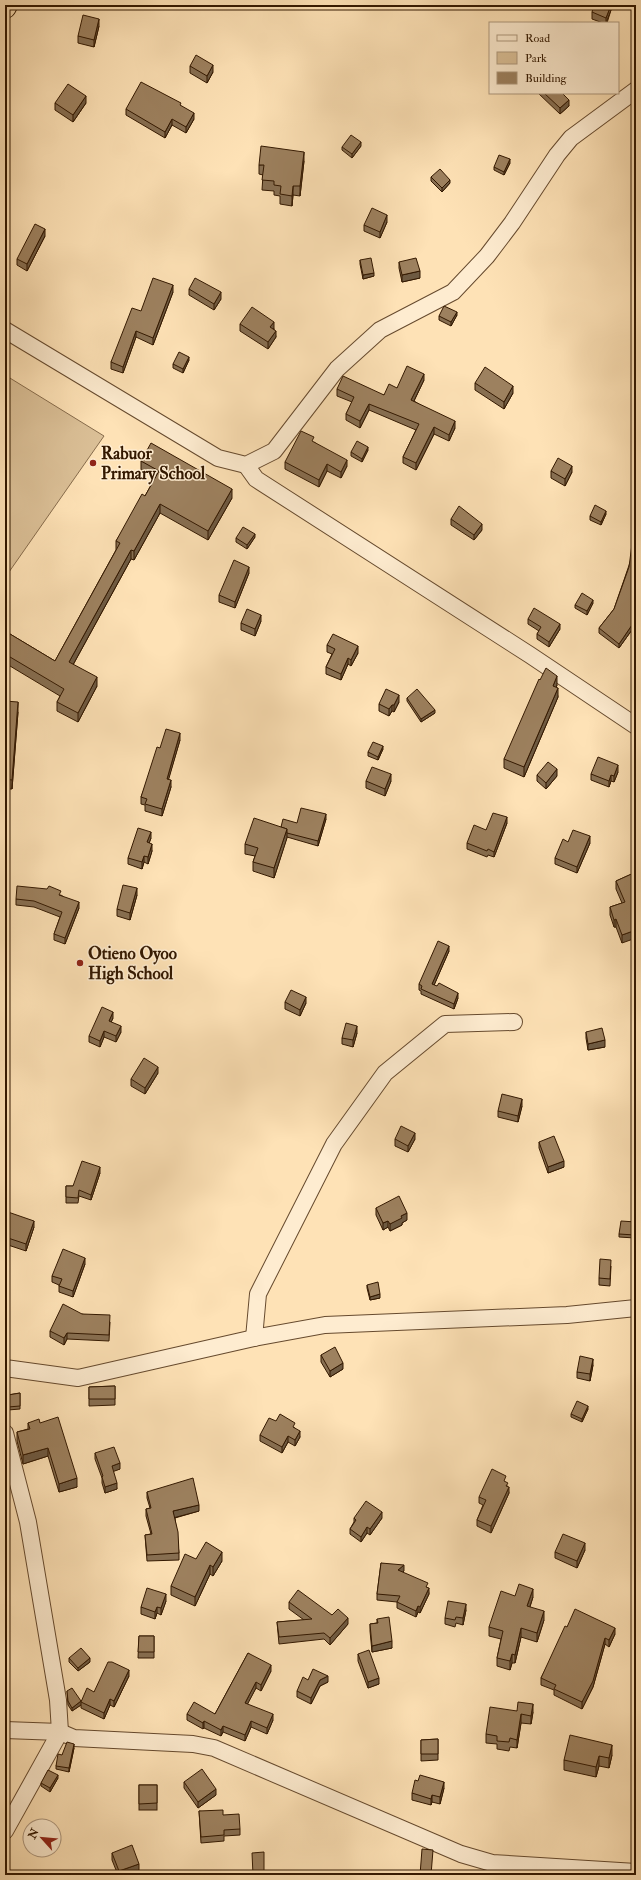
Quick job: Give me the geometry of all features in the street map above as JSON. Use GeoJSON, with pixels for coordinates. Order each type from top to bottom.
{"type":"FeatureCollection","features":[{"type":"Feature","properties":{"kind":"street"},"geometry":{"type":"LineString","coordinates":[[246,465],[274,451],[337,369],[380,330],[452,292],[487,256],[512,224],[556,155],[571,138],[636,90]]}},
{"type":"Feature","properties":{"kind":"street"},"geometry":{"type":"LineString","coordinates":[[5,330],[218,458],[246,465],[256,479],[530,655],[636,726]]}},
{"type":"Feature","properties":{"kind":"street"},"geometry":{"type":"LineString","coordinates":[[254,1338],[258,1294],[334,1144],[385,1073],[445,1024],[514,1022]]}},
{"type":"Feature","properties":{"kind":"street"},"geometry":{"type":"LineString","coordinates":[[5,1368],[78,1378],[254,1338],[325,1325],[567,1315],[636,1308]]}},
{"type":"Feature","properties":{"kind":"street"},"geometry":{"type":"LineString","coordinates":[[5,1433],[28,1522],[58,1700],[60,1732],[5,1830]]}},
{"type":"Feature","properties":{"kind":"street"},"geometry":{"type":"LineString","coordinates":[[5,1730],[60,1732],[74,1738],[193,1744],[214,1748],[461,1854],[492,1863],[636,1872]]}},
{"type":"Feature","properties":{"kind":"green space"},"geometry":{"type":"Polygon","coordinates":[[[5,375],[104,436],[9,572],[5,570],[5,375]]]}},
{"type":"Feature","properties":{"kind":"building"},"geometry":{"type":"Polygon","coordinates":[[[594,5],[611,5],[606,18],[592,12],[594,5]]]}},
{"type":"Feature","properties":{"kind":"building"},"geometry":{"type":"Polygon","coordinates":[[[83,15],[99,19],[94,40],[78,36],[83,15]]]}},
{"type":"Feature","properties":{"kind":"building"},"geometry":{"type":"Polygon","coordinates":[[[196,55],[213,65],[207,76],[190,66],[196,55]]]}},
{"type":"Feature","properties":{"kind":"building"},"geometry":{"type":"Polygon","coordinates":[[[141,82],[181,103],[180,105],[194,113],[186,127],[172,119],[165,132],[126,109],[141,82]]]}},
{"type":"Feature","properties":{"kind":"building"},"geometry":{"type":"Polygon","coordinates":[[[68,84],[86,96],[73,115],[55,103],[68,84]]]}},
{"type":"Feature","properties":{"kind":"building"},"geometry":{"type":"Polygon","coordinates":[[[545,94],[563,94],[569,100],[560,108],[545,94]]]}},
{"type":"Feature","properties":{"kind":"building"},"geometry":{"type":"Polygon","coordinates":[[[351,135],[361,142],[352,154],[342,147],[351,135]]]}},
{"type":"Feature","properties":{"kind":"building"},"geometry":{"type":"Polygon","coordinates":[[[261,146],[304,152],[300,186],[293,186],[292,196],[280,194],[281,186],[274,185],[274,181],[262,180],[264,165],[259,165],[261,146]]]}},
{"type":"Feature","properties":{"kind":"building"},"geometry":{"type":"Polygon","coordinates":[[[499,155],[510,159],[504,172],[494,167],[499,155]]]}},
{"type":"Feature","properties":{"kind":"building"},"geometry":{"type":"Polygon","coordinates":[[[440,169],[450,180],[442,188],[431,177],[440,169]]]}},
{"type":"Feature","properties":{"kind":"building"},"geometry":{"type":"Polygon","coordinates":[[[372,208],[387,215],[380,232],[364,225],[372,208]]]}},
{"type":"Feature","properties":{"kind":"building"},"geometry":{"type":"Polygon","coordinates":[[[35,224],[45,229],[27,264],[17,259],[35,224]]]}},
{"type":"Feature","properties":{"kind":"building"},"geometry":{"type":"Polygon","coordinates":[[[371,258],[374,273],[363,275],[360,260],[371,258]]]}},
{"type":"Feature","properties":{"kind":"building"},"geometry":{"type":"Polygon","coordinates":[[[416,258],[420,271],[402,275],[399,262],[416,258]]]}},
{"type":"Feature","properties":{"kind":"building"},"geometry":{"type":"Polygon","coordinates":[[[153,278],[173,285],[153,338],[136,331],[123,367],[111,362],[132,308],[141,311],[153,278]]]}},
{"type":"Feature","properties":{"kind":"building"},"geometry":{"type":"Polygon","coordinates":[[[195,278],[221,292],[214,304],[189,289],[195,278]]]}},
{"type":"Feature","properties":{"kind":"building"},"geometry":{"type":"Polygon","coordinates":[[[444,306],[457,312],[451,322],[439,316],[444,306]]]}},
{"type":"Feature","properties":{"kind":"building"},"geometry":{"type":"Polygon","coordinates":[[[252,307],[274,322],[270,327],[276,331],[268,342],[240,324],[252,307]]]}},
{"type":"Feature","properties":{"kind":"building"},"geometry":{"type":"Polygon","coordinates":[[[179,352],[189,357],[183,369],[173,364],[179,352]]]}},
{"type":"Feature","properties":{"kind":"building"},"geometry":{"type":"Polygon","coordinates":[[[407,366],[424,374],[411,400],[455,421],[449,435],[434,427],[416,463],[403,457],[419,424],[369,404],[360,421],[346,414],[354,397],[337,389],[343,376],[384,395],[389,384],[397,388],[407,366]]]}},
{"type":"Feature","properties":{"kind":"building"},"geometry":{"type":"Polygon","coordinates":[[[485,367],[513,386],[504,402],[475,383],[485,367]]]}},
{"type":"Feature","properties":{"kind":"building"},"geometry":{"type":"Polygon","coordinates":[[[301,431],[314,437],[312,441],[347,460],[341,472],[327,464],[319,480],[285,462],[301,431]]]}},
{"type":"Feature","properties":{"kind":"building"},"geometry":{"type":"Polygon","coordinates":[[[357,441],[368,447],[362,459],[351,452],[357,441]]]}},
{"type":"Feature","properties":{"kind":"building"},"geometry":{"type":"Polygon","coordinates":[[[151,443],[232,489],[208,531],[160,504],[134,551],[131,550],[69,662],[97,677],[78,713],[57,702],[64,689],[5,654],[5,631],[55,661],[120,543],[116,541],[142,494],[145,496],[159,471],[141,461],[151,443]]]}},
{"type":"Feature","properties":{"kind":"building"},"geometry":{"type":"Polygon","coordinates":[[[558,458],[572,466],[565,479],[551,471],[558,458]]]}},
{"type":"Feature","properties":{"kind":"building"},"geometry":{"type":"Polygon","coordinates":[[[595,505],[606,511],[601,522],[590,516],[595,505]]]}},
{"type":"Feature","properties":{"kind":"building"},"geometry":{"type":"Polygon","coordinates":[[[459,506],[482,524],[474,535],[451,519],[459,506]]]}},
{"type":"Feature","properties":{"kind":"building"},"geometry":{"type":"Polygon","coordinates":[[[243,527],[255,534],[247,545],[236,538],[243,527]]]}},
{"type":"Feature","properties":{"kind":"building"},"geometry":{"type":"Polygon","coordinates":[[[632,544],[636,545],[636,623],[634,622],[619,644],[599,628],[614,609],[629,567],[632,544]]]}},
{"type":"Feature","properties":{"kind":"building"},"geometry":{"type":"Polygon","coordinates":[[[234,560],[249,567],[235,602],[219,595],[234,560]]]}},
{"type":"Feature","properties":{"kind":"building"},"geometry":{"type":"Polygon","coordinates":[[[582,593],[593,600],[587,611],[575,605],[582,593]]]}},
{"type":"Feature","properties":{"kind":"building"},"geometry":{"type":"Polygon","coordinates":[[[534,608],[560,624],[549,642],[537,634],[541,627],[528,619],[534,608]]]}},
{"type":"Feature","properties":{"kind":"building"},"geometry":{"type":"Polygon","coordinates":[[[247,609],[261,615],[255,629],[241,623],[247,609]]]}},
{"type":"Feature","properties":{"kind":"building"},"geometry":{"type":"Polygon","coordinates":[[[333,634],[358,646],[351,660],[348,658],[341,674],[326,667],[335,649],[327,645],[333,634]]]}},
{"type":"Feature","properties":{"kind":"building"},"geometry":{"type":"Polygon","coordinates":[[[546,668],[557,676],[553,686],[558,688],[524,767],[504,759],[539,679],[540,680],[546,668]]]}},
{"type":"Feature","properties":{"kind":"building"},"geometry":{"type":"Polygon","coordinates":[[[386,689],[399,695],[394,705],[392,705],[389,709],[379,704],[386,689]]]}},
{"type":"Feature","properties":{"kind":"building"},"geometry":{"type":"Polygon","coordinates":[[[417,689],[435,710],[421,719],[407,698],[417,689]]]}},
{"type":"Feature","properties":{"kind":"building"},"geometry":{"type":"Polygon","coordinates":[[[5,701],[18,702],[12,780],[5,779],[5,701]]]}},
{"type":"Feature","properties":{"kind":"building"},"geometry":{"type":"Polygon","coordinates":[[[166,729],[180,733],[167,779],[171,780],[162,809],[145,804],[147,799],[141,797],[157,747],[160,748],[166,729]]]}},
{"type":"Feature","properties":{"kind":"building"},"geometry":{"type":"Polygon","coordinates":[[[373,742],[383,746],[378,757],[368,752],[373,742]]]}},
{"type":"Feature","properties":{"kind":"building"},"geometry":{"type":"Polygon","coordinates":[[[598,757],[618,765],[614,776],[611,775],[609,781],[591,774],[598,757]]]}},
{"type":"Feature","properties":{"kind":"building"},"geometry":{"type":"Polygon","coordinates":[[[548,762],[557,769],[546,783],[537,775],[548,762]]]}},
{"type":"Feature","properties":{"kind":"building"},"geometry":{"type":"Polygon","coordinates":[[[372,767],[391,774],[385,789],[366,781],[372,767]]]}},
{"type":"Feature","properties":{"kind":"building"},"geometry":{"type":"Polygon","coordinates":[[[301,808],[326,814],[318,841],[287,833],[287,829],[281,827],[283,819],[297,823],[301,808]]]}},
{"type":"Feature","properties":{"kind":"building"},"geometry":{"type":"Polygon","coordinates":[[[493,813],[507,817],[494,852],[488,849],[487,851],[467,843],[474,825],[486,830],[493,813]]]}},
{"type":"Feature","properties":{"kind":"building"},"geometry":{"type":"Polygon","coordinates":[[[254,818],[287,829],[274,868],[253,862],[258,848],[245,844],[254,818]]]}},
{"type":"Feature","properties":{"kind":"building"},"geometry":{"type":"Polygon","coordinates":[[[138,828],[151,832],[147,842],[152,844],[148,857],[144,856],[142,862],[128,858],[138,828]]]}},
{"type":"Feature","properties":{"kind":"building"},"geometry":{"type":"Polygon","coordinates":[[[573,830],[590,836],[577,867],[555,858],[563,839],[568,842],[573,830]]]}},
{"type":"Feature","properties":{"kind":"building"},"geometry":{"type":"Polygon","coordinates":[[[636,872],[636,930],[622,935],[616,919],[614,920],[610,907],[625,902],[616,881],[636,872]]]}},
{"type":"Feature","properties":{"kind":"building"},"geometry":{"type":"Polygon","coordinates":[[[123,885],[137,888],[130,913],[117,909],[123,885]]]}},
{"type":"Feature","properties":{"kind":"building"},"geometry":{"type":"Polygon","coordinates":[[[17,886],[47,889],[49,886],[61,891],[59,895],[79,902],[65,938],[54,934],[62,912],[34,901],[16,899],[17,886]]]}},
{"type":"Feature","properties":{"kind":"building"},"geometry":{"type":"Polygon","coordinates":[[[438,941],[449,946],[432,984],[437,986],[439,983],[458,993],[454,1004],[421,989],[422,986],[419,984],[438,941]]]}},
{"type":"Feature","properties":{"kind":"building"},"geometry":{"type":"Polygon","coordinates":[[[291,990],[306,997],[300,1010],[285,1002],[291,990]]]}},
{"type":"Feature","properties":{"kind":"building"},"geometry":{"type":"Polygon","coordinates":[[[102,1007],[113,1012],[109,1021],[121,1026],[116,1036],[104,1031],[100,1041],[89,1036],[102,1007]]]}},
{"type":"Feature","properties":{"kind":"building"},"geometry":{"type":"Polygon","coordinates":[[[346,1023],[357,1026],[353,1040],[342,1038],[346,1023]]]}},
{"type":"Feature","properties":{"kind":"building"},"geometry":{"type":"Polygon","coordinates":[[[602,1028],[605,1040],[588,1044],[586,1032],[602,1028]]]}},
{"type":"Feature","properties":{"kind":"building"},"geometry":{"type":"Polygon","coordinates":[[[144,1058],[158,1067],[145,1088],[131,1079],[144,1058]]]}},
{"type":"Feature","properties":{"kind":"building"},"geometry":{"type":"Polygon","coordinates":[[[502,1094],[522,1099],[518,1116],[498,1111],[502,1094]]]}},
{"type":"Feature","properties":{"kind":"building"},"geometry":{"type":"Polygon","coordinates":[[[401,1126],[415,1133],[408,1146],[395,1139],[401,1126]]]}},
{"type":"Feature","properties":{"kind":"building"},"geometry":{"type":"Polygon","coordinates":[[[554,1136],[564,1161],[548,1167],[539,1142],[554,1136]]]}},
{"type":"Feature","properties":{"kind":"building"},"geometry":{"type":"Polygon","coordinates":[[[82,1161],[100,1167],[91,1195],[79,1190],[78,1198],[66,1197],[66,1186],[73,1186],[82,1161]]]}},
{"type":"Feature","properties":{"kind":"building"},"geometry":{"type":"Polygon","coordinates":[[[399,1196],[407,1213],[401,1216],[402,1218],[390,1224],[388,1221],[383,1223],[376,1208],[399,1196]]]}},
{"type":"Feature","properties":{"kind":"building"},"geometry":{"type":"Polygon","coordinates":[[[8,1212],[34,1221],[26,1244],[5,1237],[5,1223],[8,1212]]]}},
{"type":"Feature","properties":{"kind":"building"},"geometry":{"type":"Polygon","coordinates":[[[621,1221],[636,1222],[635,1235],[619,1234],[621,1221]]]}},
{"type":"Feature","properties":{"kind":"building"},"geometry":{"type":"Polygon","coordinates":[[[63,1249],[85,1258],[73,1291],[59,1286],[62,1279],[52,1276],[63,1249]]]}},
{"type":"Feature","properties":{"kind":"building"},"geometry":{"type":"Polygon","coordinates":[[[600,1259],[611,1260],[610,1279],[599,1278],[600,1259]]]}},
{"type":"Feature","properties":{"kind":"building"},"geometry":{"type":"Polygon","coordinates":[[[378,1282],[380,1294],[370,1297],[367,1285],[378,1282]]]}},
{"type":"Feature","properties":{"kind":"building"},"geometry":{"type":"Polygon","coordinates":[[[63,1304],[82,1314],[110,1315],[109,1335],[67,1333],[64,1338],[50,1331],[63,1304]]]}},
{"type":"Feature","properties":{"kind":"building"},"geometry":{"type":"Polygon","coordinates":[[[335,1347],[343,1363],[330,1371],[321,1355],[335,1347]]]}},
{"type":"Feature","properties":{"kind":"building"},"geometry":{"type":"Polygon","coordinates":[[[580,1356],[593,1359],[590,1374],[577,1372],[580,1356]]]}},
{"type":"Feature","properties":{"kind":"building"},"geometry":{"type":"Polygon","coordinates":[[[115,1386],[115,1399],[89,1399],[89,1387],[115,1386]]]}},
{"type":"Feature","properties":{"kind":"building"},"geometry":{"type":"Polygon","coordinates":[[[20,1393],[20,1406],[8,1407],[8,1395],[20,1393]]]}},
{"type":"Feature","properties":{"kind":"building"},"geometry":{"type":"Polygon","coordinates":[[[577,1401],[588,1406],[582,1419],[571,1414],[577,1401]]]}},
{"type":"Feature","properties":{"kind":"building"},"geometry":{"type":"Polygon","coordinates":[[[280,1414],[295,1423],[293,1427],[300,1431],[295,1440],[288,1436],[282,1447],[260,1435],[269,1418],[276,1421],[280,1414]]]}},
{"type":"Feature","properties":{"kind":"building"},"geometry":{"type":"Polygon","coordinates":[[[58,1417],[77,1478],[59,1484],[48,1448],[23,1455],[17,1432],[30,1429],[28,1423],[39,1419],[40,1423],[58,1417]]]}},
{"type":"Feature","properties":{"kind":"building"},"geometry":{"type":"Polygon","coordinates":[[[114,1447],[120,1463],[112,1466],[117,1483],[105,1487],[95,1453],[114,1447]]]}},
{"type":"Feature","properties":{"kind":"building"},"geometry":{"type":"Polygon","coordinates":[[[492,1469],[506,1476],[504,1481],[508,1483],[506,1486],[509,1487],[491,1526],[477,1520],[486,1500],[479,1497],[492,1469]]]}},
{"type":"Feature","properties":{"kind":"building"},"geometry":{"type":"Polygon","coordinates":[[[193,1478],[199,1505],[173,1511],[178,1532],[179,1553],[147,1555],[145,1535],[152,1534],[146,1509],[151,1508],[147,1492],[193,1478]]]}},
{"type":"Feature","properties":{"kind":"building"},"geometry":{"type":"Polygon","coordinates":[[[366,1501],[382,1512],[370,1529],[367,1527],[361,1537],[350,1529],[356,1520],[354,1518],[366,1501]]]}},
{"type":"Feature","properties":{"kind":"building"},"geometry":{"type":"Polygon","coordinates":[[[563,1534],[585,1543],[577,1561],[555,1552],[563,1534]]]}},
{"type":"Feature","properties":{"kind":"building"},"geometry":{"type":"Polygon","coordinates":[[[206,1542],[222,1552],[213,1567],[210,1565],[195,1597],[171,1586],[185,1554],[196,1559],[206,1542]]]}},
{"type":"Feature","properties":{"kind":"building"},"geometry":{"type":"Polygon","coordinates":[[[381,1563],[404,1565],[398,1570],[428,1583],[426,1587],[429,1588],[420,1607],[418,1606],[416,1611],[397,1602],[400,1596],[377,1594],[381,1563]]]}},
{"type":"Feature","properties":{"kind":"building"},"geometry":{"type":"Polygon","coordinates":[[[519,1584],[533,1589],[527,1606],[544,1611],[537,1633],[521,1628],[515,1655],[512,1654],[510,1661],[497,1658],[503,1631],[489,1627],[501,1591],[515,1596],[519,1584]]]}},
{"type":"Feature","properties":{"kind":"building"},"geometry":{"type":"Polygon","coordinates":[[[147,1588],[166,1594],[161,1608],[157,1607],[155,1612],[141,1607],[147,1588]]]}},
{"type":"Feature","properties":{"kind":"building"},"geometry":{"type":"Polygon","coordinates":[[[298,1590],[332,1615],[338,1609],[348,1618],[330,1638],[324,1633],[279,1637],[277,1622],[312,1619],[289,1602],[298,1590]]]}},
{"type":"Feature","properties":{"kind":"building"},"geometry":{"type":"Polygon","coordinates":[[[448,1601],[466,1604],[463,1618],[456,1617],[455,1620],[445,1618],[448,1601]]]}},
{"type":"Feature","properties":{"kind":"building"},"geometry":{"type":"Polygon","coordinates":[[[575,1609],[615,1628],[609,1640],[605,1638],[593,1681],[582,1702],[554,1689],[556,1685],[541,1678],[565,1626],[567,1627],[575,1609]]]}},
{"type":"Feature","properties":{"kind":"building"},"geometry":{"type":"Polygon","coordinates":[[[389,1617],[392,1641],[372,1646],[370,1624],[378,1623],[377,1619],[389,1617]]]}},
{"type":"Feature","properties":{"kind":"building"},"geometry":{"type":"Polygon","coordinates":[[[139,1636],[154,1636],[154,1652],[138,1652],[139,1636]]]}},
{"type":"Feature","properties":{"kind":"building"},"geometry":{"type":"Polygon","coordinates":[[[81,1648],[90,1658],[78,1668],[69,1658],[81,1648]]]}},
{"type":"Feature","properties":{"kind":"building"},"geometry":{"type":"Polygon","coordinates":[[[369,1650],[379,1678],[368,1682],[358,1654],[369,1650]]]}},
{"type":"Feature","properties":{"kind":"building"},"geometry":{"type":"Polygon","coordinates":[[[248,1653],[271,1665],[261,1685],[256,1682],[245,1703],[273,1714],[267,1728],[251,1721],[245,1735],[223,1726],[221,1730],[204,1721],[203,1723],[187,1714],[194,1702],[215,1714],[248,1653]]]}},
{"type":"Feature","properties":{"kind":"building"},"geometry":{"type":"Polygon","coordinates":[[[108,1662],[112,1662],[129,1670],[114,1701],[110,1699],[104,1713],[81,1702],[87,1688],[94,1692],[108,1662]]]}},
{"type":"Feature","properties":{"kind":"building"},"geometry":{"type":"Polygon","coordinates":[[[313,1669],[328,1676],[320,1680],[311,1698],[297,1691],[303,1677],[308,1680],[313,1669]]]}},
{"type":"Feature","properties":{"kind":"building"},"geometry":{"type":"Polygon","coordinates":[[[72,1688],[81,1701],[72,1708],[68,1701],[67,1691],[72,1688]]]}},
{"type":"Feature","properties":{"kind":"building"},"geometry":{"type":"Polygon","coordinates":[[[518,1702],[533,1704],[531,1716],[521,1714],[517,1740],[510,1738],[509,1742],[497,1741],[497,1736],[486,1734],[490,1707],[517,1711],[518,1702]]]}},
{"type":"Feature","properties":{"kind":"building"},"geometry":{"type":"Polygon","coordinates":[[[570,1735],[612,1745],[609,1758],[599,1756],[596,1767],[564,1760],[570,1735]]]}},
{"type":"Feature","properties":{"kind":"building"},"geometry":{"type":"Polygon","coordinates":[[[438,1739],[438,1754],[421,1754],[421,1740],[438,1739]]]}},
{"type":"Feature","properties":{"kind":"building"},"geometry":{"type":"Polygon","coordinates":[[[67,1742],[74,1744],[69,1768],[56,1766],[58,1754],[62,1755],[67,1742]]]}},
{"type":"Feature","properties":{"kind":"building"},"geometry":{"type":"Polygon","coordinates":[[[202,1769],[216,1789],[198,1802],[184,1782],[202,1769]]]}},
{"type":"Feature","properties":{"kind":"building"},"geometry":{"type":"Polygon","coordinates":[[[48,1770],[58,1775],[50,1788],[41,1783],[48,1770]]]}},
{"type":"Feature","properties":{"kind":"building"},"geometry":{"type":"Polygon","coordinates":[[[420,1775],[444,1782],[440,1797],[432,1795],[431,1799],[412,1793],[415,1780],[418,1781],[420,1775]]]}},
{"type":"Feature","properties":{"kind":"building"},"geometry":{"type":"Polygon","coordinates":[[[139,1785],[157,1785],[157,1803],[139,1804],[139,1785]]]}},
{"type":"Feature","properties":{"kind":"building"},"geometry":{"type":"Polygon","coordinates":[[[223,1810],[223,1815],[239,1814],[240,1829],[224,1830],[224,1835],[201,1837],[199,1811],[223,1810]]]}},
{"type":"Feature","properties":{"kind":"building"},"geometry":{"type":"Polygon","coordinates":[[[132,1845],[139,1864],[119,1871],[112,1853],[132,1845]]]}},
{"type":"Feature","properties":{"kind":"building"},"geometry":{"type":"Polygon","coordinates":[[[422,1849],[433,1850],[431,1875],[420,1875],[422,1849]]]}},
{"type":"Feature","properties":{"kind":"building"},"geometry":{"type":"Polygon","coordinates":[[[264,1852],[264,1875],[253,1875],[252,1853],[264,1852]]]}},
{"type":"Feature","properties":{"kind":"place","name":"Rabuor Primary School"},"geometry":{"type":"Point","coordinates":[93,463]}},
{"type":"Feature","properties":{"kind":"place","name":"Otieno Oyoo High School"},"geometry":{"type":"Point","coordinates":[80,963]}}]}
